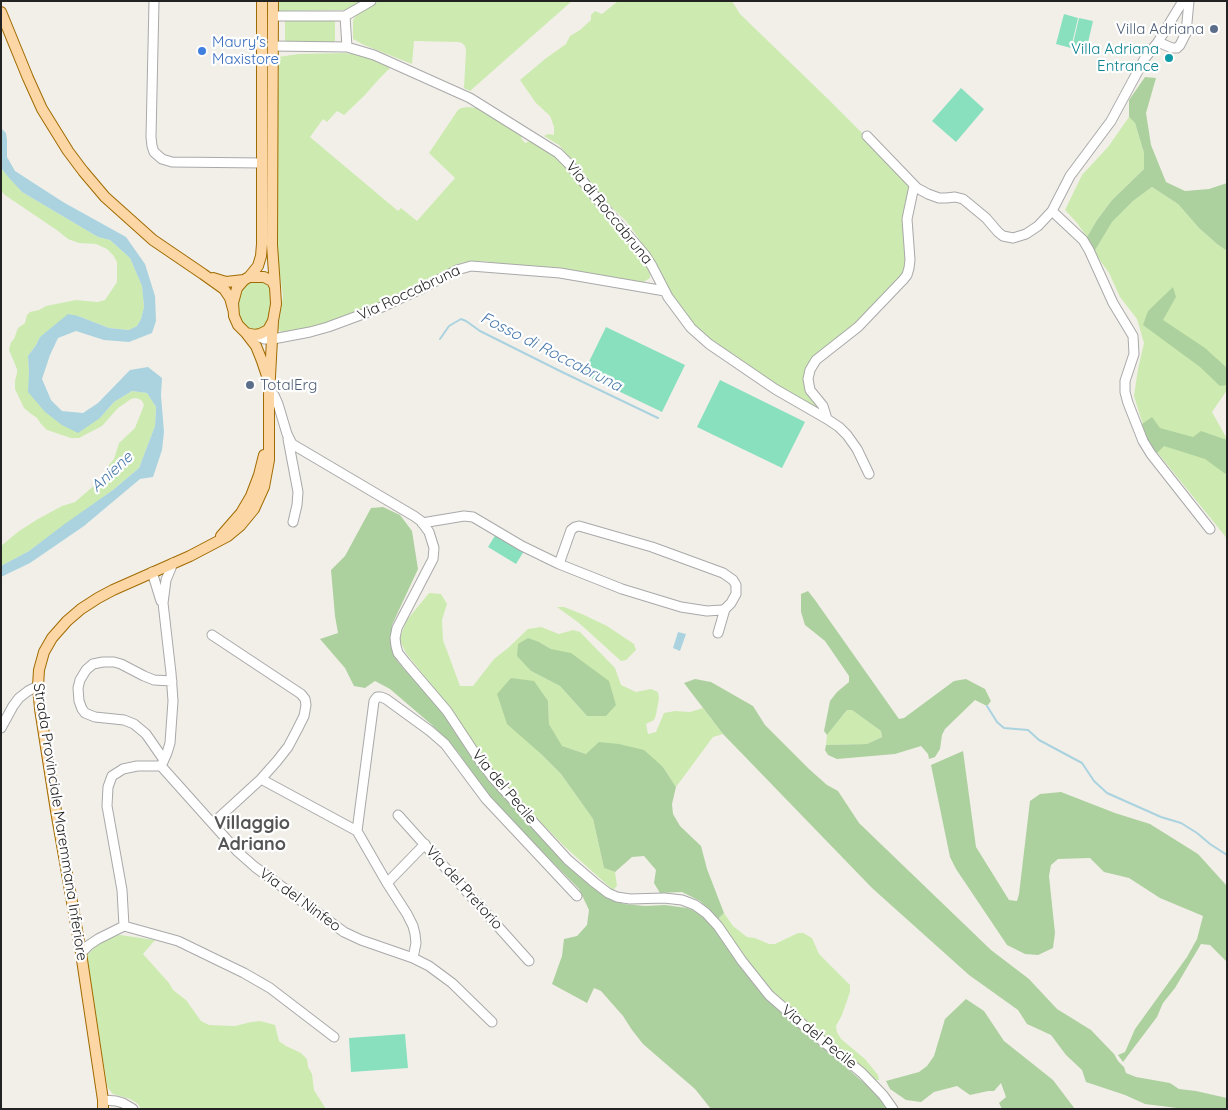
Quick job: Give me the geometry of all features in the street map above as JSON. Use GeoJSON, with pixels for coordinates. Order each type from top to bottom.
{"type":"FeatureCollection","features":[{"type":"Feature","properties":{"kind":"main road"},"geometry":{"type":"LineString","coordinates":[[233,309],[237,288],[258,266],[261,256],[262,1]]}},
{"type":"Feature","properties":{"kind":"main road"},"geometry":{"type":"LineString","coordinates":[[1,12],[36,96],[68,151],[83,171],[113,204],[153,240],[226,291],[230,298],[236,322],[250,334],[268,330],[274,321],[276,304],[272,245],[273,1]]}},
{"type":"Feature","properties":{"kind":"main road"},"geometry":{"type":"LineString","coordinates":[[203,274],[226,282],[261,277],[272,281],[275,287]]}},
{"type":"Feature","properties":{"kind":"main road","name":"Strada Provinciale Maremmana Inferiore"},"geometry":{"type":"LineString","coordinates":[[103,1105],[81,954],[40,709],[39,670],[44,652],[52,638],[66,621],[85,606],[100,596],[190,556],[230,534],[251,513],[264,487],[268,474],[274,321]]}},
{"type":"Feature","properties":{"kind":"main road","name":"Strada Provinciale Maremmana Inferiore"},"geometry":{"type":"LineString","coordinates":[[250,334],[262,359],[270,390]]}},
{"type":"Feature","properties":{"kind":"street"},"geometry":{"type":"LineString","coordinates":[[154,1],[151,137],[154,152],[162,159],[172,162],[262,163]]}},
{"type":"Feature","properties":{"kind":"street"},"geometry":{"type":"LineString","coordinates":[[273,16],[345,16],[370,1]]}},
{"type":"Feature","properties":{"kind":"street"},"geometry":{"type":"LineString","coordinates":[[867,136],[914,186],[939,198],[955,197],[963,199],[986,218],[999,234],[1007,238],[1021,236],[1038,226],[1052,211],[1070,176],[1112,120],[1145,58],[1158,42],[1183,1]]}},
{"type":"Feature","properties":{"kind":"street"},"geometry":{"type":"LineString","coordinates":[[1158,42],[1172,48],[1178,47],[1185,35],[1189,1]]}},
{"type":"Feature","properties":{"kind":"street"},"geometry":{"type":"LineString","coordinates":[[1173,15],[1187,18]]}},
{"type":"Feature","properties":{"kind":"street"},"geometry":{"type":"LineString","coordinates":[[345,16],[347,47]]}},
{"type":"Feature","properties":{"kind":"street","name":"Via di Roccabruna"},"geometry":{"type":"LineString","coordinates":[[272,46],[347,47],[379,56],[463,94],[558,153],[645,255],[665,291],[689,325],[710,344],[775,389],[827,419],[842,430],[852,441],[869,474]]}},
{"type":"Feature","properties":{"kind":"street"},"geometry":{"type":"LineString","coordinates":[[827,419],[823,406],[810,390],[808,381],[810,370],[816,360],[858,327],[907,275],[910,260],[907,219],[914,186]]}},
{"type":"Feature","properties":{"kind":"street"},"geometry":{"type":"LineString","coordinates":[[1052,211],[1077,233],[1084,242],[1112,303],[1133,336],[1134,354],[1126,378],[1125,392],[1141,438],[1151,454],[1210,529]]}},
{"type":"Feature","properties":{"kind":"street","name":"Via Roccabruna"},"geometry":{"type":"LineString","coordinates":[[273,339],[310,332],[354,318],[426,288],[457,270],[471,266],[557,273],[665,291]]}},
{"type":"Feature","properties":{"kind":"street"},"geometry":{"type":"LineString","coordinates":[[250,334],[264,339],[273,339]]}},
{"type":"Feature","properties":{"kind":"street","name":"Via del Pecile"},"geometry":{"type":"LineString","coordinates":[[270,390],[278,404],[292,444],[414,516],[422,523],[432,537],[433,559],[397,628],[396,646],[406,663],[447,711],[487,771],[568,860],[608,893],[626,898],[682,900],[695,905],[706,913],[769,994],[808,1030],[862,1073],[883,1095],[893,1109]]}},
{"type":"Feature","properties":{"kind":"street"},"geometry":{"type":"LineString","coordinates":[[287,434],[298,492],[293,522]]}},
{"type":"Feature","properties":{"kind":"street"},"geometry":{"type":"LineString","coordinates":[[422,523],[464,516],[473,517],[522,546],[559,564],[622,589],[694,610],[725,609]]}},
{"type":"Feature","properties":{"kind":"street"},"geometry":{"type":"LineString","coordinates":[[559,564],[572,528],[579,526],[665,551],[728,575],[734,580],[736,591],[732,602],[725,609],[718,633]]}},
{"type":"Feature","properties":{"kind":"street"},"geometry":{"type":"LineString","coordinates":[[163,603],[166,580],[173,563]]}},
{"type":"Feature","properties":{"kind":"street"},"geometry":{"type":"LineString","coordinates":[[124,926],[122,890],[107,806],[108,784],[114,775],[123,769],[163,763],[170,741],[173,709],[172,681],[163,603],[152,572]]}},
{"type":"Feature","properties":{"kind":"street"},"geometry":{"type":"LineString","coordinates":[[212,635],[300,693],[306,700],[304,716],[295,735],[280,758],[261,779],[213,823]]}},
{"type":"Feature","properties":{"kind":"street","name":"Via del Ninfeo"},"geometry":{"type":"LineString","coordinates":[[172,681],[152,679],[114,662],[96,663],[88,668],[82,676],[78,688],[78,698],[86,714],[97,718],[124,720],[134,724],[146,734],[163,763],[238,852],[251,864],[334,925],[361,940],[413,958],[429,966],[446,978],[492,1022]]}},
{"type":"Feature","properties":{"kind":"street"},"geometry":{"type":"LineString","coordinates":[[1,728],[19,698],[38,686]]}},
{"type":"Feature","properties":{"kind":"street","name":"Via del Pecile"},"geometry":{"type":"LineString","coordinates":[[357,831],[374,701],[377,697],[381,697],[430,731],[445,744],[486,799],[577,896]]}},
{"type":"Feature","properties":{"kind":"street"},"geometry":{"type":"LineString","coordinates":[[261,779],[357,831],[414,928],[416,943],[413,958]]}},
{"type":"Feature","properties":{"kind":"street","name":"Via del Pretorio"},"geometry":{"type":"LineString","coordinates":[[398,815],[529,961]]}},
{"type":"Feature","properties":{"kind":"street"},"geometry":{"type":"LineString","coordinates":[[387,883],[425,844]]}},
{"type":"Feature","properties":{"kind":"street"},"geometry":{"type":"LineString","coordinates":[[81,954],[98,939],[124,926],[181,942],[251,976],[270,988],[334,1037]]}},
{"type":"Feature","properties":{"kind":"street"},"geometry":{"type":"LineString","coordinates":[[103,1105],[116,1101],[134,1109]]}},
{"type":"Feature","properties":{"kind":"green space"},"geometry":{"type":"Polygon","coordinates":[[[278,1],[362,1],[345,10],[278,11],[278,1]]]}},
{"type":"Feature","properties":{"kind":"green space"},"geometry":{"type":"Polygon","coordinates":[[[379,1],[572,1],[470,91],[464,88],[466,50],[462,43],[414,41],[412,64],[353,39],[353,20],[359,13],[379,1]]]}},
{"type":"Feature","properties":{"kind":"green space"},"geometry":{"type":"Polygon","coordinates":[[[618,1],[732,1],[740,14],[866,137],[906,181],[908,191],[903,220],[903,236],[907,266],[903,275],[856,324],[807,368],[820,408],[759,375],[703,334],[684,313],[626,221],[604,200],[559,145],[544,136],[548,134],[554,135],[554,127],[550,116],[536,103],[520,80],[566,44],[570,36],[591,20],[591,15],[595,11],[602,14],[618,1]]]}},
{"type":"Feature","properties":{"kind":"green space"},"geometry":{"type":"Polygon","coordinates":[[[1064,14],[1078,18],[1071,48],[1056,44],[1064,14]]]}},
{"type":"Feature","properties":{"kind":"green space"},"geometry":{"type":"Polygon","coordinates":[[[1079,18],[1093,21],[1086,51],[1072,48],[1079,18]]]}},
{"type":"Feature","properties":{"kind":"green space"},"geometry":{"type":"Polygon","coordinates":[[[285,19],[335,19],[335,43],[285,43],[285,19]]]}},
{"type":"Feature","properties":{"kind":"green space"},"geometry":{"type":"Polygon","coordinates":[[[345,53],[367,56],[391,67],[344,115],[337,111],[327,122],[323,119],[310,137],[398,211],[401,208],[417,221],[455,178],[429,153],[458,110],[468,107],[477,108],[489,113],[524,135],[521,138],[525,143],[532,140],[552,153],[628,239],[648,266],[650,278],[642,283],[483,261],[470,261],[460,263],[425,283],[331,324],[283,333],[280,331],[278,328],[283,296],[277,254],[278,57],[299,54],[345,53]]]}},
{"type":"Feature","properties":{"kind":"green space"},"geometry":{"type":"Polygon","coordinates":[[[1145,77],[1156,78],[1146,113],[1151,145],[1166,182],[1185,191],[1209,189],[1227,183],[1227,251],[1199,228],[1178,204],[1152,187],[1133,201],[1112,222],[1094,252],[1087,237],[1097,220],[1112,200],[1144,169],[1144,153],[1135,123],[1129,117],[1129,100],[1145,77]]]}},
{"type":"Feature","properties":{"kind":"green space"},"geometry":{"type":"Polygon","coordinates":[[[961,88],[984,109],[956,142],[932,121],[961,88]]]}},
{"type":"Feature","properties":{"kind":"green space"},"geometry":{"type":"Polygon","coordinates":[[[1129,117],[1135,123],[1144,153],[1144,169],[1112,200],[1087,237],[1065,210],[1082,175],[1108,147],[1129,117]]]}},
{"type":"Feature","properties":{"kind":"green space"},"geometry":{"type":"Polygon","coordinates":[[[1,168],[22,192],[98,237],[110,240],[130,258],[142,286],[144,307],[141,319],[137,326],[129,330],[109,328],[78,316],[40,337],[28,356],[29,372],[45,412],[100,418],[114,402],[132,391],[147,393],[156,407],[155,426],[139,468],[113,490],[29,551],[1,566],[1,546],[19,531],[38,519],[62,506],[75,502],[104,477],[114,459],[119,443],[135,428],[144,405],[139,399],[131,399],[118,408],[102,426],[79,438],[71,438],[47,430],[37,418],[24,408],[15,389],[17,369],[9,350],[18,328],[25,323],[30,312],[46,306],[76,300],[97,302],[105,300],[117,282],[117,262],[107,249],[96,244],[79,243],[68,239],[5,195],[1,191],[1,168]]]}},
{"type":"Feature","properties":{"kind":"green space"},"geometry":{"type":"Polygon","coordinates":[[[1152,187],[1178,204],[1199,228],[1227,251],[1227,390],[1212,412],[1227,439],[1227,541],[1225,536],[1148,441],[1134,396],[1144,343],[1137,319],[1120,297],[1109,273],[1094,252],[1112,221],[1133,201],[1152,187]]]}},
{"type":"Feature","properties":{"kind":"green space"},"geometry":{"type":"Polygon","coordinates":[[[250,281],[259,281],[267,285],[270,289],[272,305],[267,323],[261,329],[254,331],[247,329],[239,320],[238,308],[241,291],[250,281]]]}},
{"type":"Feature","properties":{"kind":"green space"},"geometry":{"type":"Polygon","coordinates":[[[1173,287],[1176,297],[1163,320],[1205,348],[1227,368],[1227,385],[1220,386],[1200,367],[1143,325],[1148,311],[1173,287]]]}},
{"type":"Feature","properties":{"kind":"green space"},"geometry":{"type":"Polygon","coordinates":[[[606,327],[685,365],[662,412],[583,374],[606,327]]]}},
{"type":"Feature","properties":{"kind":"green space"},"geometry":{"type":"Polygon","coordinates":[[[720,380],[805,422],[782,468],[697,427],[720,380]]]}},
{"type":"Feature","properties":{"kind":"green space"},"geometry":{"type":"Polygon","coordinates":[[[1152,417],[1160,428],[1193,437],[1201,431],[1227,440],[1227,475],[1205,459],[1164,446],[1157,453],[1148,441],[1142,424],[1152,417]]]}},
{"type":"Feature","properties":{"kind":"green space"},"geometry":{"type":"Polygon","coordinates":[[[383,507],[400,515],[412,531],[418,569],[392,625],[392,649],[398,662],[445,714],[481,770],[517,809],[605,896],[624,904],[665,905],[687,908],[709,919],[738,963],[764,997],[883,1099],[890,1109],[711,1109],[695,1089],[643,1044],[623,1016],[601,991],[594,988],[587,1003],[552,984],[562,956],[564,939],[577,936],[587,925],[589,910],[579,889],[505,814],[479,784],[458,752],[432,725],[390,689],[375,681],[365,688],[354,686],[345,668],[320,639],[338,633],[331,570],[345,556],[371,508],[383,507]]]}},
{"type":"Feature","properties":{"kind":"green space"},"geometry":{"type":"Polygon","coordinates":[[[496,534],[524,551],[516,564],[488,547],[496,534]]]}},
{"type":"Feature","properties":{"kind":"green space"},"geometry":{"type":"Polygon","coordinates":[[[808,591],[899,719],[904,718],[954,681],[966,679],[985,689],[991,701],[987,706],[975,700],[945,729],[940,749],[935,757],[929,759],[928,754],[921,746],[895,754],[837,759],[828,755],[825,750],[826,745],[867,744],[882,737],[881,731],[852,710],[847,710],[827,735],[824,731],[830,701],[849,682],[849,676],[825,641],[805,625],[801,612],[801,594],[808,591]]]}},
{"type":"Feature","properties":{"kind":"green space"},"geometry":{"type":"Polygon","coordinates":[[[429,593],[441,594],[447,604],[442,620],[443,640],[460,686],[473,686],[494,659],[528,629],[541,627],[559,634],[573,630],[580,632],[615,668],[621,685],[636,692],[651,689],[658,692],[659,698],[656,715],[654,720],[646,724],[648,734],[656,732],[664,713],[675,711],[690,712],[703,708],[723,734],[713,737],[676,787],[663,767],[586,754],[561,746],[549,724],[548,701],[540,753],[561,774],[593,819],[604,868],[615,872],[617,886],[613,890],[565,847],[509,790],[472,743],[445,702],[406,653],[399,639],[407,620],[429,593]],[[539,642],[531,671],[560,686],[587,716],[551,649],[539,642]]]}},
{"type":"Feature","properties":{"kind":"green space"},"geometry":{"type":"Polygon","coordinates":[[[557,607],[564,607],[607,626],[634,644],[636,650],[626,660],[621,661],[579,623],[557,607]]]}},
{"type":"Feature","properties":{"kind":"green space"},"geometry":{"type":"Polygon","coordinates":[[[528,638],[551,649],[571,653],[609,681],[616,705],[606,716],[587,716],[560,686],[531,671],[517,656],[518,644],[528,638]]]}},
{"type":"Feature","properties":{"kind":"green space"},"geometry":{"type":"Polygon","coordinates":[[[511,678],[534,681],[548,701],[549,724],[562,746],[586,754],[599,742],[619,744],[644,750],[663,767],[676,787],[672,804],[673,814],[680,826],[701,846],[707,869],[724,913],[718,919],[700,901],[682,892],[660,893],[654,883],[656,870],[644,856],[632,857],[615,872],[604,868],[593,819],[561,774],[507,724],[497,694],[511,678]]]}},
{"type":"Feature","properties":{"kind":"green space"},"geometry":{"type":"Polygon","coordinates":[[[695,679],[711,682],[753,706],[765,725],[809,769],[827,785],[838,791],[859,823],[991,950],[1029,979],[1057,1009],[1091,1030],[1114,1054],[1124,1067],[1126,1073],[1136,1077],[1170,1083],[1179,1089],[1227,1098],[1227,1109],[1185,1109],[1145,1104],[1086,1082],[1082,1070],[1066,1055],[1051,1035],[1027,1024],[1018,1010],[969,975],[872,888],[723,734],[684,683],[695,679]]]}},
{"type":"Feature","properties":{"kind":"green space"},"geometry":{"type":"Polygon","coordinates":[[[847,710],[852,710],[881,731],[882,737],[867,744],[826,745],[827,735],[847,710]]]}},
{"type":"Feature","properties":{"kind":"green space"},"geometry":{"type":"Polygon","coordinates":[[[963,751],[976,847],[1009,900],[1017,901],[1019,894],[1030,801],[1040,794],[1061,792],[1150,824],[1198,854],[1227,886],[1227,962],[1210,945],[1201,944],[1175,988],[1163,1003],[1157,1017],[1123,1062],[1118,1055],[1125,1052],[1135,1029],[1187,957],[1197,939],[1203,916],[1160,898],[1129,878],[1104,872],[1090,858],[1058,859],[1051,865],[1049,876],[1055,933],[1053,948],[1038,955],[1025,954],[1007,945],[950,857],[931,765],[963,751]]]}},
{"type":"Feature","properties":{"kind":"green space"},"geometry":{"type":"Polygon","coordinates":[[[724,913],[733,926],[747,937],[769,944],[775,944],[798,933],[803,933],[812,938],[819,954],[850,985],[850,992],[836,1026],[837,1032],[841,1039],[865,1059],[878,1075],[879,1080],[875,1080],[797,1016],[763,984],[718,919],[724,913]]]}},
{"type":"Feature","properties":{"kind":"green space"},"geometry":{"type":"Polygon","coordinates":[[[120,935],[155,940],[143,954],[173,990],[186,1000],[201,1021],[209,1025],[235,1026],[260,1021],[275,1025],[279,1041],[301,1053],[307,1059],[308,1067],[312,1074],[314,1090],[326,1109],[141,1109],[138,1104],[130,1099],[113,1094],[107,1084],[86,956],[100,942],[111,936],[120,935]]]}},
{"type":"Feature","properties":{"kind":"green space"},"geometry":{"type":"Polygon","coordinates":[[[966,999],[984,1011],[1004,1041],[1053,1080],[1075,1109],[1002,1109],[999,1103],[1006,1097],[1001,1083],[994,1091],[970,1095],[957,1086],[934,1092],[921,1102],[906,1100],[890,1089],[886,1081],[919,1072],[927,1066],[934,1056],[945,1019],[966,999]]]}},
{"type":"Feature","properties":{"kind":"green space"},"geometry":{"type":"Polygon","coordinates":[[[405,1034],[408,1068],[351,1072],[349,1038],[405,1034]]]}},
{"type":"Feature","properties":{"kind":"water"},"geometry":{"type":"Polygon","coordinates":[[[1,128],[6,133],[7,157],[15,171],[63,202],[126,237],[145,264],[155,296],[156,321],[152,333],[129,342],[104,340],[76,331],[58,338],[42,379],[51,400],[62,411],[83,413],[98,403],[130,370],[148,367],[162,378],[161,395],[164,432],[162,450],[153,477],[140,479],[84,526],[30,563],[1,577],[1,566],[29,551],[113,490],[139,468],[155,426],[156,407],[147,393],[132,391],[114,402],[100,418],[78,433],[62,425],[45,412],[28,392],[28,356],[40,337],[68,314],[109,328],[129,330],[137,326],[144,307],[142,286],[130,258],[110,240],[98,237],[22,192],[10,179],[1,168],[1,128]]]}},
{"type":"Feature","properties":{"kind":"water"},"geometry":{"type":"Polygon","coordinates":[[[678,632],[686,634],[680,651],[673,648],[678,632]]]}},
{"type":"Feature","properties":{"kind":"waterway","name":"Fosso di Roccabruna"},"geometry":{"type":"LineString","coordinates":[[440,339],[449,326],[461,319],[480,331],[658,418]]}},
{"type":"Feature","properties":{"kind":"waterway","name":"Fosso di Roccabruna"},"geometry":{"type":"LineString","coordinates":[[987,706],[997,722],[1004,728],[1028,730],[1039,740],[1082,763],[1094,781],[1107,793],[1161,817],[1181,823],[1227,855]]}},
{"type":"Feature","properties":{"kind":"place","name":"Villa Adriana"},"geometry":{"type":"Point","coordinates":[1214,29]}},
{"type":"Feature","properties":{"kind":"place","name":"Maury's Maxistore"},"geometry":{"type":"Point","coordinates":[202,51]}},
{"type":"Feature","properties":{"kind":"place","name":"Villa Adriana Entrance"},"geometry":{"type":"Point","coordinates":[1169,58]}},
{"type":"Feature","properties":{"kind":"place","name":"TotalErg"},"geometry":{"type":"Point","coordinates":[250,385]}},
{"type":"Feature","properties":{"kind":"district","name":"Villaggio Adriano"},"geometry":{"type":"Point","coordinates":[252,834]}},
{"type":"Feature","properties":{"kind":"water label","name":"Aniene"},"geometry":{"type":"Point","coordinates":[112,472]}}]}
